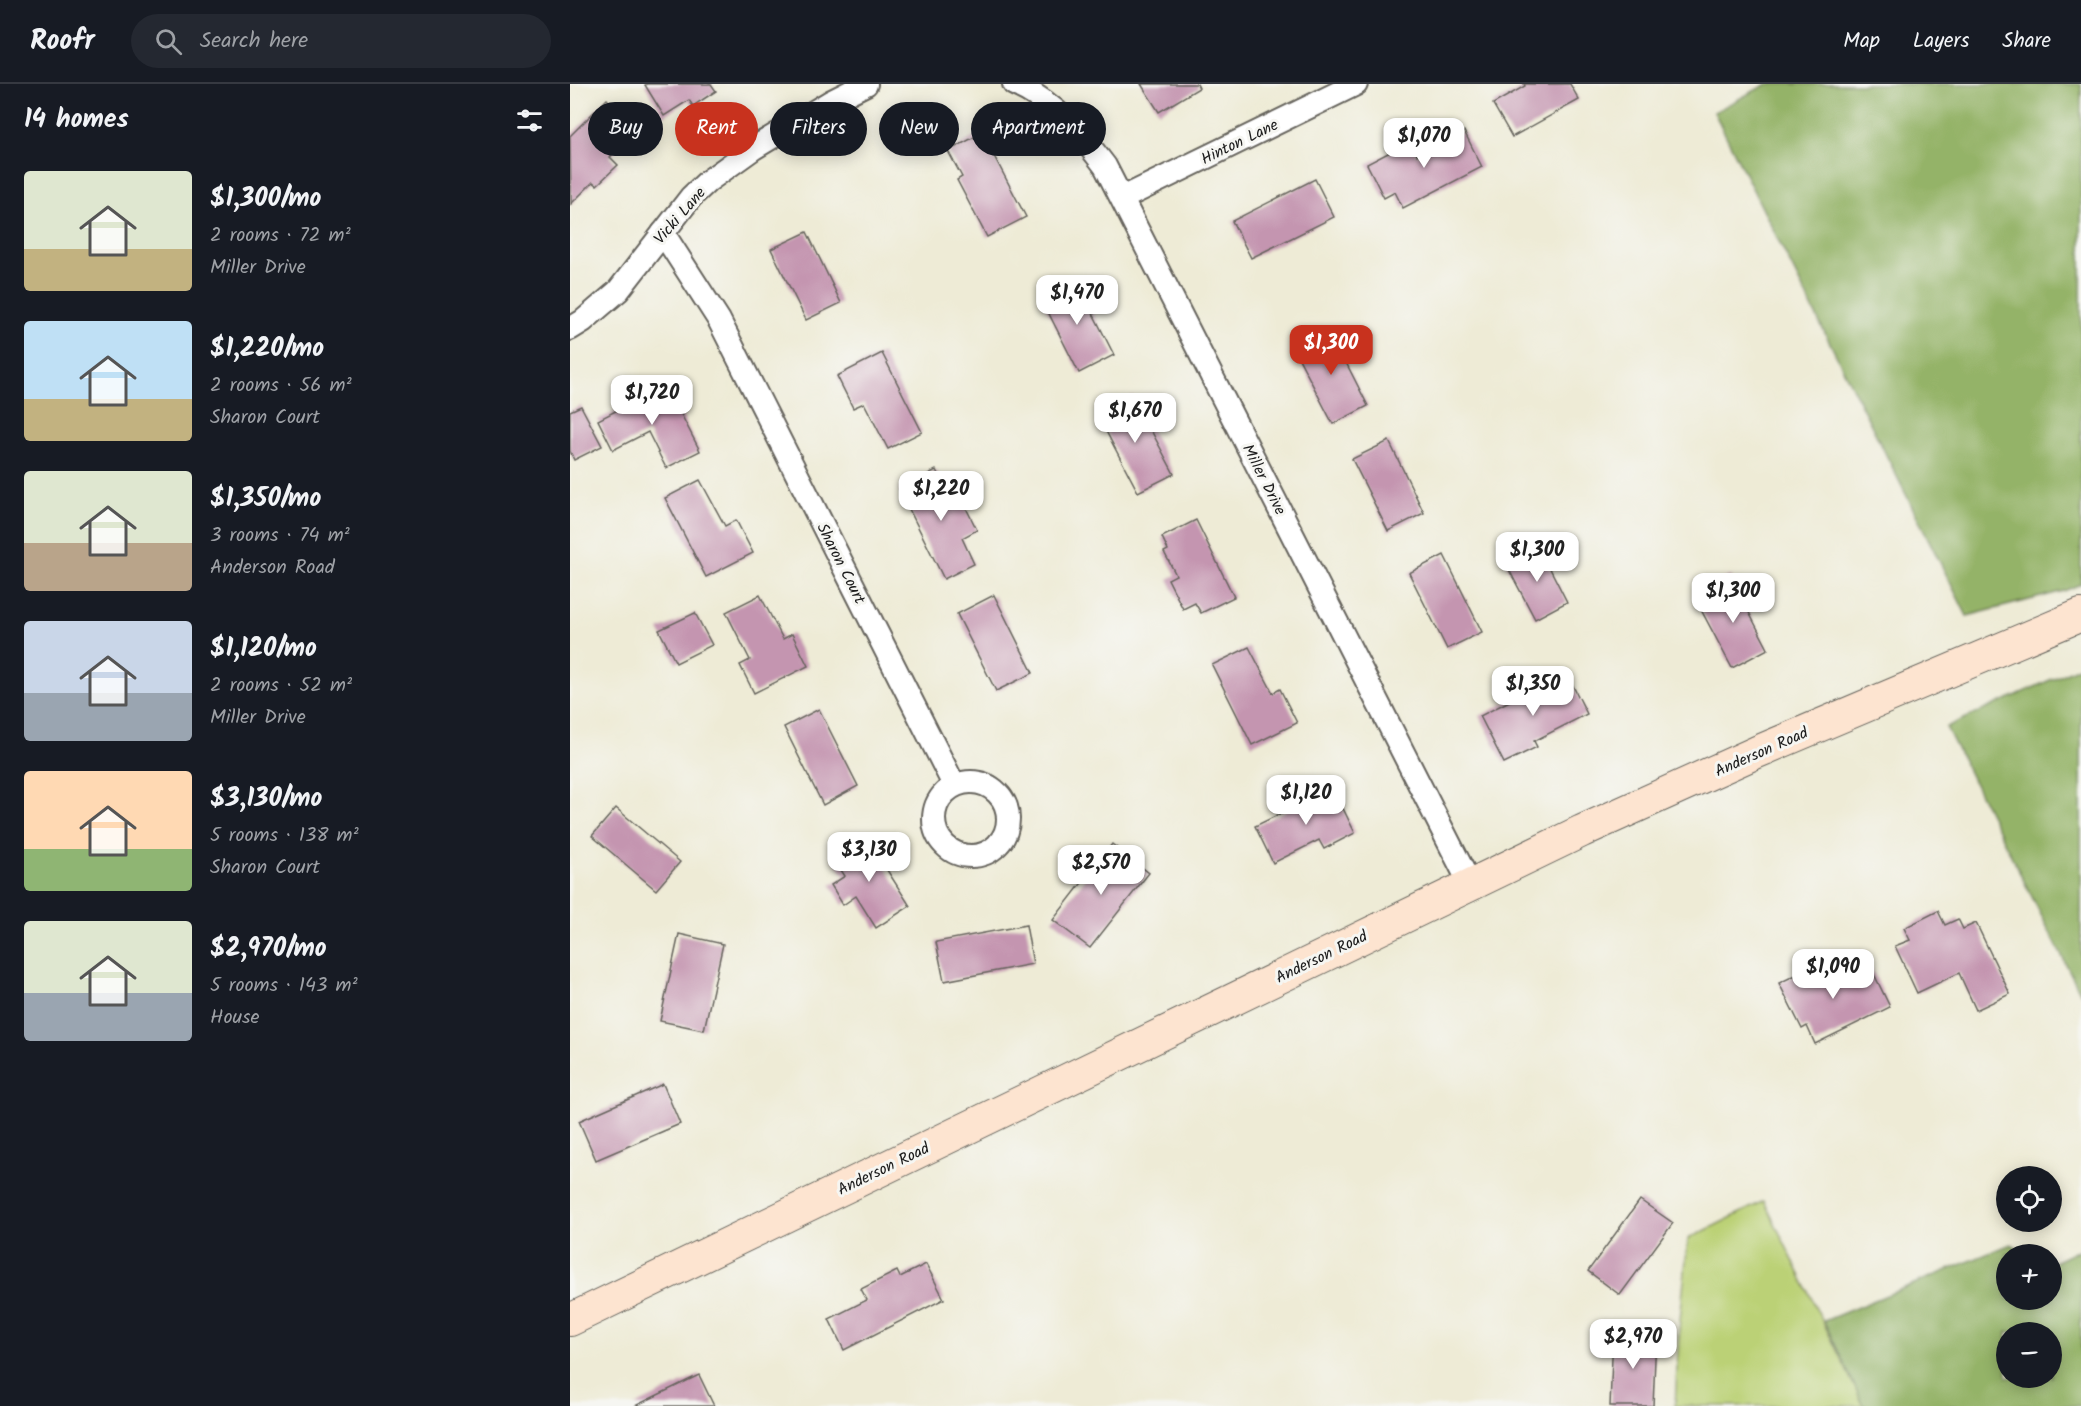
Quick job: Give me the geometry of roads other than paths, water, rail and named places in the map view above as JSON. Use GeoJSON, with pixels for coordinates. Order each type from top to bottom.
{"type":"FeatureCollection","features":[{"type":"Feature","properties":{"kind":"street","name":"Vicki Lane"},"geometry":{"type":"LineString","coordinates":[[570,329],[618,291],[691,197],[708,181],[832,101],[866,84]]}},
{"type":"Feature","properties":{"kind":"street","name":"Hinton Lane"},"geometry":{"type":"LineString","coordinates":[[1123,198],[1356,84]]}},
{"type":"Feature","properties":{"kind":"street","name":"Miller Drive"},"geometry":{"type":"LineString","coordinates":[[1028,87],[1081,135],[1105,166],[1123,198],[1470,884]]}},
{"type":"Feature","properties":{"kind":"street","name":"Sharon Court"},"geometry":{"type":"LineString","coordinates":[[663,233],[719,320],[954,785]]}},
{"type":"Feature","properties":{"kind":"street","name":"Anderson Road"},"geometry":{"type":"LineString","coordinates":[[570,1320],[1470,884],[1757,752],[2081,615]]}},
{"type":"Feature","properties":{"kind":"street"},"geometry":{"type":"LineString","coordinates":[[968,782],[981,783],[993,789],[1002,799],[1007,811],[1008,824],[995,848],[981,855],[965,856],[950,850],[939,839],[933,825],[934,809],[942,795],[954,785],[968,782]]}}]}
